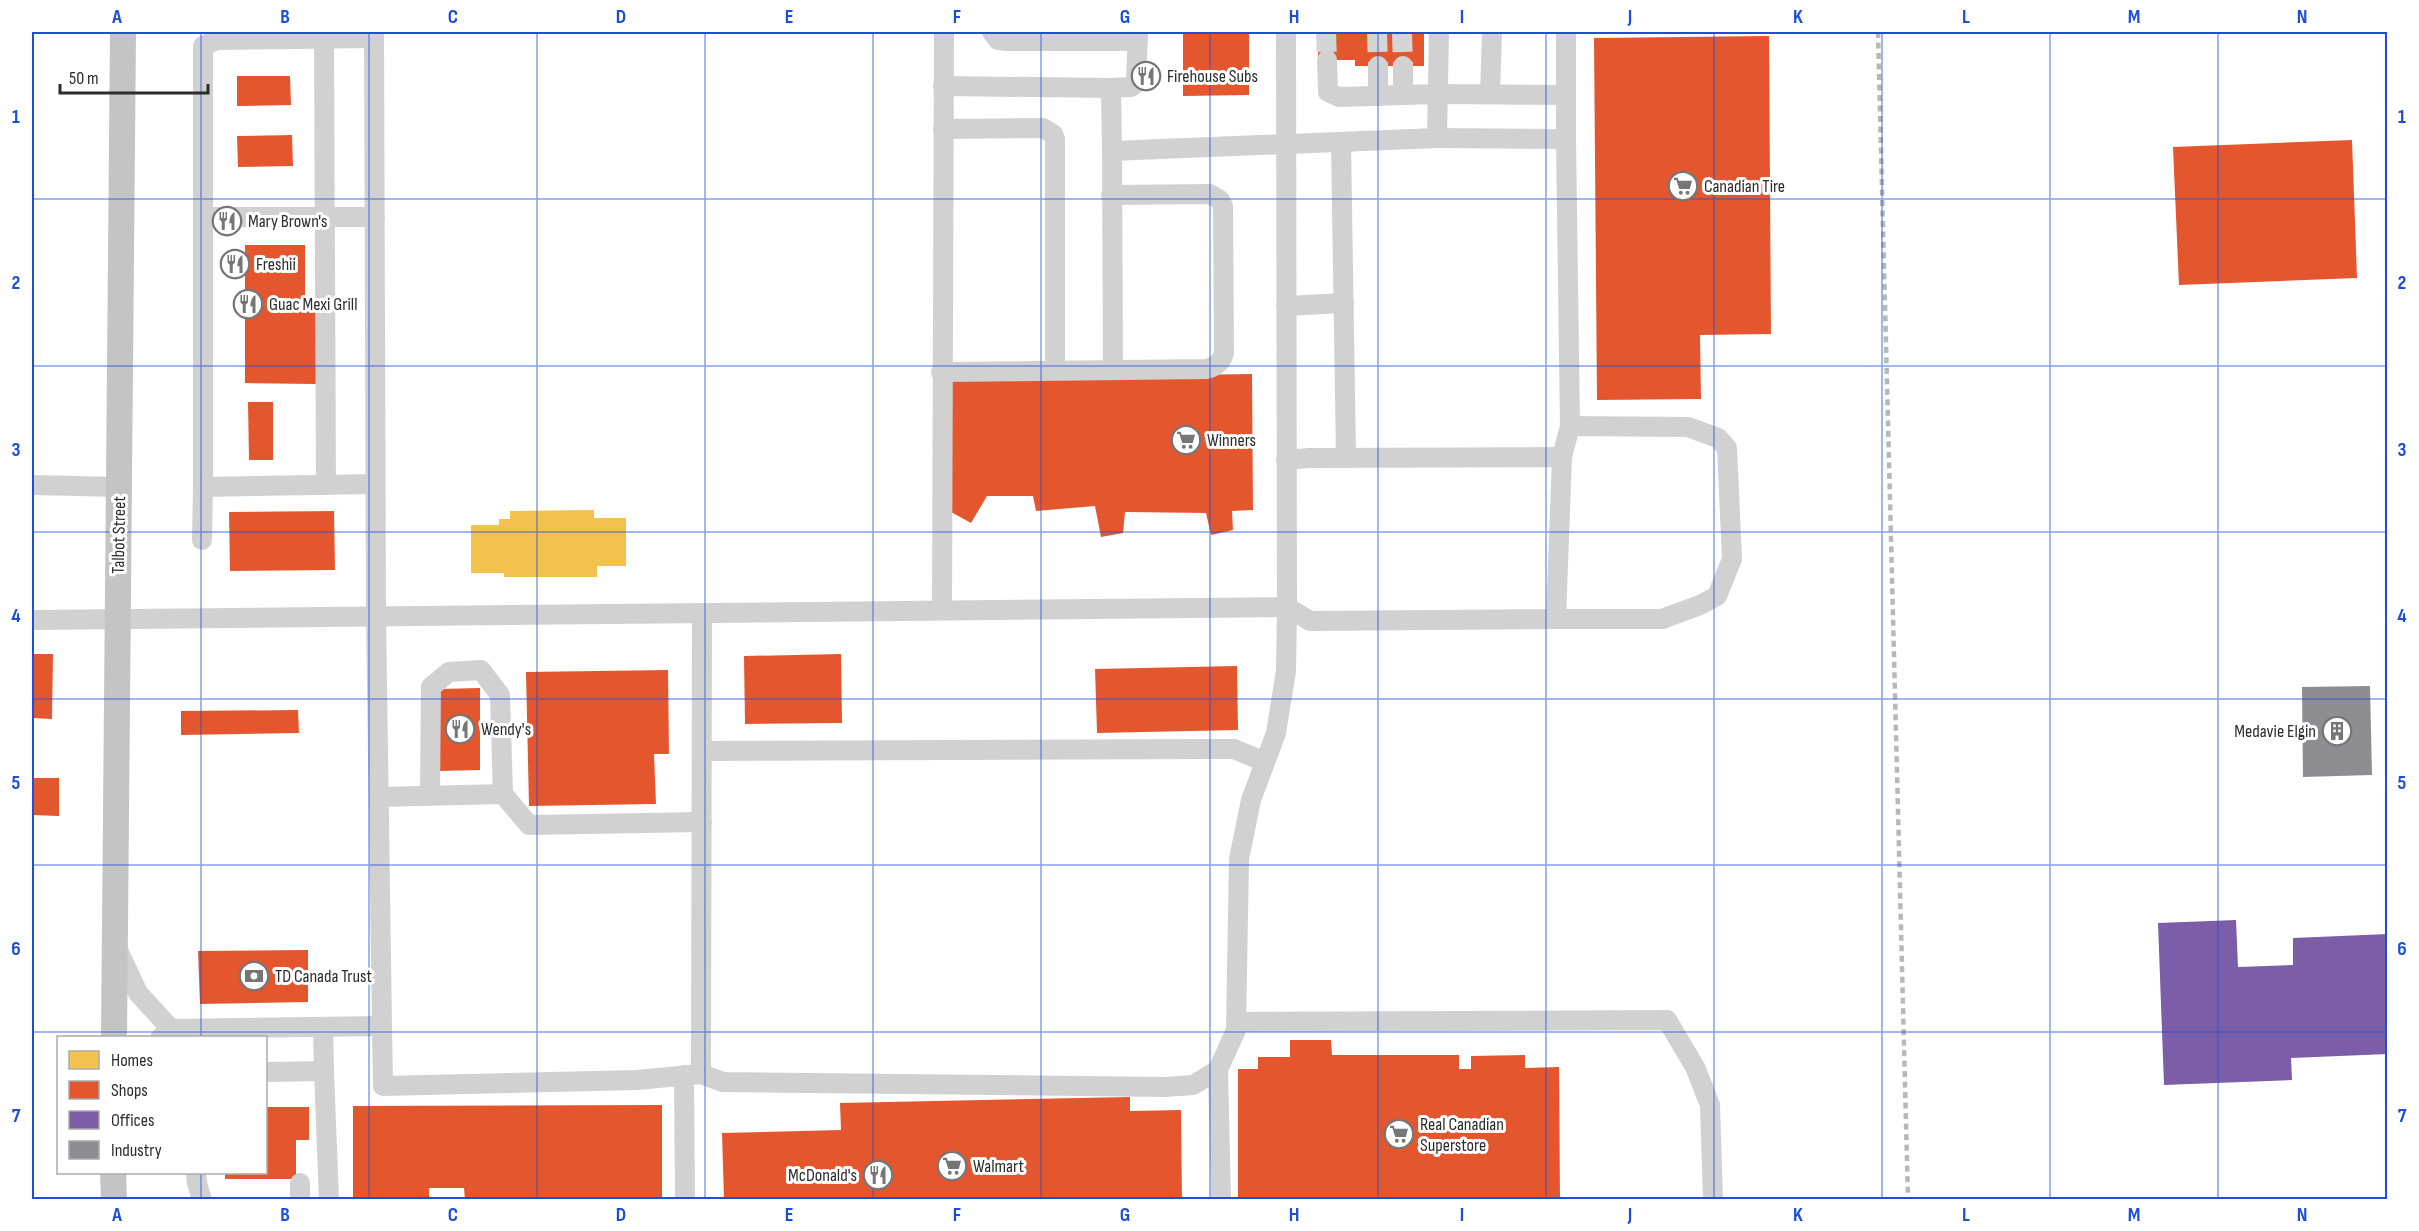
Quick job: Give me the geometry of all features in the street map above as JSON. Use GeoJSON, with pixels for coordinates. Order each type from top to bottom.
{"type":"FeatureCollection","features":[{"type":"Feature","properties":{"kind":"main road","name":"Talbot Street"},"geometry":{"type":"LineString","coordinates":[[114,1036],[125,38]]}},
{"type":"Feature","properties":{"kind":"main road"},"geometry":{"type":"LineString","coordinates":[[113,1174],[114,1200]]}},
{"type":"Feature","properties":{"kind":"lane"},"geometry":{"type":"LineString","coordinates":[[942,610],[941,372],[944,32]]}},
{"type":"Feature","properties":{"kind":"lane"},"geometry":{"type":"LineString","coordinates":[[943,86],[1111,88],[1131,87],[1136,83],[1138,36],[1004,41],[998,40],[992,32]]}},
{"type":"Feature","properties":{"kind":"lane"},"geometry":{"type":"LineString","coordinates":[[1221,1200],[1218,1070],[1236,1030],[1239,859],[1251,800],[1276,733],[1286,672],[1286,32]]}},
{"type":"Feature","properties":{"kind":"lane"},"geometry":{"type":"LineString","coordinates":[[1437,138],[1439,32]]}},
{"type":"Feature","properties":{"kind":"lane"},"geometry":{"type":"LineString","coordinates":[[1490,94],[1492,32]]}},
{"type":"Feature","properties":{"kind":"lane"},"geometry":{"type":"LineString","coordinates":[[1556,619],[1562,458],[1570,426],[1566,32]]}},
{"type":"Feature","properties":{"kind":"lane"},"geometry":{"type":"LineString","coordinates":[[202,540],[203,46],[217,40],[324,39],[374,35],[376,616],[383,1086],[637,1080],[693,1075],[723,1082],[1165,1087],[1193,1085],[1218,1070]]}},
{"type":"Feature","properties":{"kind":"lane"},"geometry":{"type":"LineString","coordinates":[[324,39],[326,485]]}},
{"type":"Feature","properties":{"kind":"lane"},"geometry":{"type":"LineString","coordinates":[[1327,60],[1329,92],[1340,97],[1566,94]]}},
{"type":"Feature","properties":{"kind":"lane"},"geometry":{"type":"LineString","coordinates":[[1377,66],[1378,96]]}},
{"type":"Feature","properties":{"kind":"lane"},"geometry":{"type":"LineString","coordinates":[[1403,66],[1403,95]]}},
{"type":"Feature","properties":{"kind":"lane"},"geometry":{"type":"LineString","coordinates":[[1111,88],[1113,370]]}},
{"type":"Feature","properties":{"kind":"lane"},"geometry":{"type":"LineString","coordinates":[[943,129],[1038,128],[1053,134],[1055,139],[1055,370]]}},
{"type":"Feature","properties":{"kind":"lane"},"geometry":{"type":"LineString","coordinates":[[1112,151],[1437,138],[1566,139]]}},
{"type":"Feature","properties":{"kind":"lane"},"geometry":{"type":"LineString","coordinates":[[1341,142],[1346,458]]}},
{"type":"Feature","properties":{"kind":"lane"},"geometry":{"type":"LineString","coordinates":[[941,372],[1207,369],[1215,367],[1222,360],[1224,352],[1223,206],[1220,200],[1210,194],[1111,195]]}},
{"type":"Feature","properties":{"kind":"lane"},"geometry":{"type":"LineString","coordinates":[[203,217],[375,217]]}},
{"type":"Feature","properties":{"kind":"lane"},"geometry":{"type":"LineString","coordinates":[[1286,306],[1344,303]]}},
{"type":"Feature","properties":{"kind":"lane"},"geometry":{"type":"LineString","coordinates":[[32,620],[1287,607],[1310,621],[1662,619],[1717,596],[1731,559],[1727,447],[1718,438],[1688,427],[1570,426]]}},
{"type":"Feature","properties":{"kind":"lane"},"geometry":{"type":"LineString","coordinates":[[1286,460],[1562,458]]}},
{"type":"Feature","properties":{"kind":"lane"},"geometry":{"type":"LineString","coordinates":[[203,487],[375,484]]}},
{"type":"Feature","properties":{"kind":"lane"},"geometry":{"type":"LineString","coordinates":[[32,485],[119,487]]}},
{"type":"Feature","properties":{"kind":"lane"},"geometry":{"type":"LineString","coordinates":[[685,1200],[693,1075],[702,822],[702,613]]}},
{"type":"Feature","properties":{"kind":"lane"},"geometry":{"type":"LineString","coordinates":[[430,796],[431,687],[449,672],[480,670],[500,695],[503,794],[529,825],[702,822]]}},
{"type":"Feature","properties":{"kind":"lane"},"geometry":{"type":"LineString","coordinates":[[702,751],[1214,748],[1234,749],[1265,762]]}},
{"type":"Feature","properties":{"kind":"lane"},"geometry":{"type":"LineString","coordinates":[[379,797],[503,794]]}},
{"type":"Feature","properties":{"kind":"lane"},"geometry":{"type":"LineString","coordinates":[[115,943],[138,993],[166,1033],[382,1026]]}},
{"type":"Feature","properties":{"kind":"lane"},"geometry":{"type":"LineString","coordinates":[[1236,1022],[1667,1020],[1695,1067],[1710,1105],[1713,1200]]}},
{"type":"Feature","properties":{"kind":"lane"},"geometry":{"type":"LineString","coordinates":[[323,1027],[329,1200]]}},
{"type":"Feature","properties":{"kind":"lane"},"geometry":{"type":"LineString","coordinates":[[267,1072],[324,1071]]}},
{"type":"Feature","properties":{"kind":"lane"},"geometry":{"type":"LineString","coordinates":[[196,1174],[196,1183],[202,1200]]}},
{"type":"Feature","properties":{"kind":"building: Homes"},"geometry":{"type":"Polygon","coordinates":[[[594,510],[594,518],[626,518],[626,566],[597,566],[597,577],[504,577],[504,573],[471,573],[471,525],[499,525],[499,519],[510,519],[510,511],[594,510]]]}},
{"type":"Feature","properties":{"kind":"building: Shops"},"geometry":{"type":"Polygon","coordinates":[[[1183,32],[1249,32],[1249,95],[1183,96],[1183,32]]]}},
{"type":"Feature","properties":{"kind":"building: Shops"},"geometry":{"type":"Polygon","coordinates":[[[1318,32],[1424,32],[1424,66],[1355,66],[1355,60],[1318,60],[1318,32]]]}},
{"type":"Feature","properties":{"kind":"building: Shops","name":"Canadian Tire"},"geometry":{"type":"Polygon","coordinates":[[[1769,36],[1771,334],[1700,335],[1701,399],[1597,400],[1594,38],[1769,36]]]}},
{"type":"Feature","properties":{"kind":"building: Shops"},"geometry":{"type":"Polygon","coordinates":[[[237,76],[290,76],[291,105],[237,106],[237,76]]]}},
{"type":"Feature","properties":{"kind":"building: Shops"},"geometry":{"type":"Polygon","coordinates":[[[292,135],[293,166],[238,167],[237,136],[292,135]]]}},
{"type":"Feature","properties":{"kind":"building: Shops"},"geometry":{"type":"Polygon","coordinates":[[[2352,140],[2357,278],[2179,285],[2173,147],[2352,140]]]}},
{"type":"Feature","properties":{"kind":"building: Shops"},"geometry":{"type":"Polygon","coordinates":[[[245,245],[305,245],[305,302],[316,303],[316,384],[245,383],[245,245]]]}},
{"type":"Feature","properties":{"kind":"building: Shops"},"geometry":{"type":"Polygon","coordinates":[[[1252,374],[1253,510],[1232,511],[1233,530],[1211,535],[1206,513],[1125,512],[1123,533],[1101,537],[1095,506],[1036,511],[1033,496],[987,496],[971,523],[951,512],[950,378],[1252,374]]]}},
{"type":"Feature","properties":{"kind":"building: Shops"},"geometry":{"type":"Polygon","coordinates":[[[248,402],[273,402],[273,460],[249,460],[248,402]]]}},
{"type":"Feature","properties":{"kind":"building: Shops"},"geometry":{"type":"Polygon","coordinates":[[[334,511],[335,570],[230,571],[229,512],[334,511]]]}},
{"type":"Feature","properties":{"kind":"building: Shops"},"geometry":{"type":"Polygon","coordinates":[[[32,654],[53,654],[52,719],[32,718],[32,654]]]}},
{"type":"Feature","properties":{"kind":"building: Shops"},"geometry":{"type":"Polygon","coordinates":[[[841,654],[842,723],[745,724],[744,656],[841,654]]]}},
{"type":"Feature","properties":{"kind":"building: Shops"},"geometry":{"type":"Polygon","coordinates":[[[1237,666],[1238,730],[1097,733],[1095,669],[1237,666]]]}},
{"type":"Feature","properties":{"kind":"building: Shops"},"geometry":{"type":"Polygon","coordinates":[[[668,670],[669,754],[654,754],[656,804],[529,806],[526,672],[668,670]]]}},
{"type":"Feature","properties":{"kind":"building: Shops","name":"Wendy's"},"geometry":{"type":"Polygon","coordinates":[[[480,688],[480,770],[440,771],[439,689],[480,688]]]}},
{"type":"Feature","properties":{"kind":"building: Shops"},"geometry":{"type":"Polygon","coordinates":[[[298,710],[299,733],[181,735],[181,711],[298,710]]]}},
{"type":"Feature","properties":{"kind":"building: Shops"},"geometry":{"type":"Polygon","coordinates":[[[32,778],[59,778],[59,816],[32,815],[32,778]]]}},
{"type":"Feature","properties":{"kind":"building: Shops","name":"TD Canada Trust"},"geometry":{"type":"Polygon","coordinates":[[[308,950],[308,1002],[200,1004],[198,951],[308,950]]]}},
{"type":"Feature","properties":{"kind":"building: Shops","name":"Real Canadian Superstore"},"geometry":{"type":"Polygon","coordinates":[[[1290,1040],[1331,1040],[1332,1055],[1459,1055],[1459,1069],[1471,1069],[1471,1056],[1525,1055],[1525,1068],[1559,1067],[1560,1200],[1238,1200],[1238,1069],[1258,1069],[1258,1057],[1290,1057],[1290,1040]]]}},
{"type":"Feature","properties":{"kind":"building: Shops","name":"Walmart"},"geometry":{"type":"Polygon","coordinates":[[[1130,1097],[1130,1111],[1181,1110],[1182,1200],[724,1200],[722,1133],[841,1130],[840,1103],[1130,1097]]]}},
{"type":"Feature","properties":{"kind":"building: Shops"},"geometry":{"type":"Polygon","coordinates":[[[662,1105],[662,1200],[465,1200],[464,1188],[429,1188],[429,1200],[353,1200],[353,1106],[662,1105]]]}},
{"type":"Feature","properties":{"kind":"building: Shops"},"geometry":{"type":"Polygon","coordinates":[[[267,1107],[309,1107],[309,1140],[296,1140],[296,1179],[225,1179],[225,1174],[267,1174],[267,1107]]]}},
{"type":"Feature","properties":{"kind":"building: Offices"},"geometry":{"type":"Polygon","coordinates":[[[2236,920],[2238,967],[2293,965],[2293,938],[2388,934],[2388,1054],[2291,1058],[2292,1080],[2164,1085],[2158,923],[2236,920]]]}},
{"type":"Feature","properties":{"kind":"building: Industry","name":"Medavie Elgin"},"geometry":{"type":"Polygon","coordinates":[[[2370,686],[2372,775],[2303,777],[2302,687],[2370,686]]]}},
{"type":"Feature","properties":{"kind":"tunnel"},"geometry":{"type":"LineString","coordinates":[[1326,32],[1327,60]]}},
{"type":"Feature","properties":{"kind":"tunnel"},"geometry":{"type":"LineString","coordinates":[[1377,32],[1378,66]]}},
{"type":"Feature","properties":{"kind":"tunnel"},"geometry":{"type":"LineString","coordinates":[[1402,32],[1403,66]]}},
{"type":"Feature","properties":{"kind":"railway"},"geometry":{"type":"LineString","coordinates":[[1878,32],[1908,1200]]}},
{"type":"Feature","properties":{"kind":"place","name":"Firehouse Subs"},"geometry":{"type":"Point","coordinates":[1146,76]}},
{"type":"Feature","properties":{"kind":"place","name":"Canadian Tire"},"geometry":{"type":"Point","coordinates":[1683,186]}},
{"type":"Feature","properties":{"kind":"place","name":"Mary Brown's"},"geometry":{"type":"Point","coordinates":[227,221]}},
{"type":"Feature","properties":{"kind":"place","name":"Freshii"},"geometry":{"type":"Point","coordinates":[235,264]}},
{"type":"Feature","properties":{"kind":"place","name":"Guac Mexi Grill"},"geometry":{"type":"Point","coordinates":[248,304]}},
{"type":"Feature","properties":{"kind":"place","name":"Winners"},"geometry":{"type":"Point","coordinates":[1186,440]}},
{"type":"Feature","properties":{"kind":"place","name":"Wendy's"},"geometry":{"type":"Point","coordinates":[460,729]}},
{"type":"Feature","properties":{"kind":"place","name":"Medavie Elgin"},"geometry":{"type":"Point","coordinates":[2337,731]}},
{"type":"Feature","properties":{"kind":"place","name":"TD Canada Trust"},"geometry":{"type":"Point","coordinates":[254,976]}},
{"type":"Feature","properties":{"kind":"place","name":"Real Canadian Superstore"},"geometry":{"type":"Point","coordinates":[1399,1134]}},
{"type":"Feature","properties":{"kind":"place","name":"Walmart"},"geometry":{"type":"Point","coordinates":[952,1166]}},
{"type":"Feature","properties":{"kind":"place","name":"McDonald's"},"geometry":{"type":"Point","coordinates":[878,1175]}}]}
